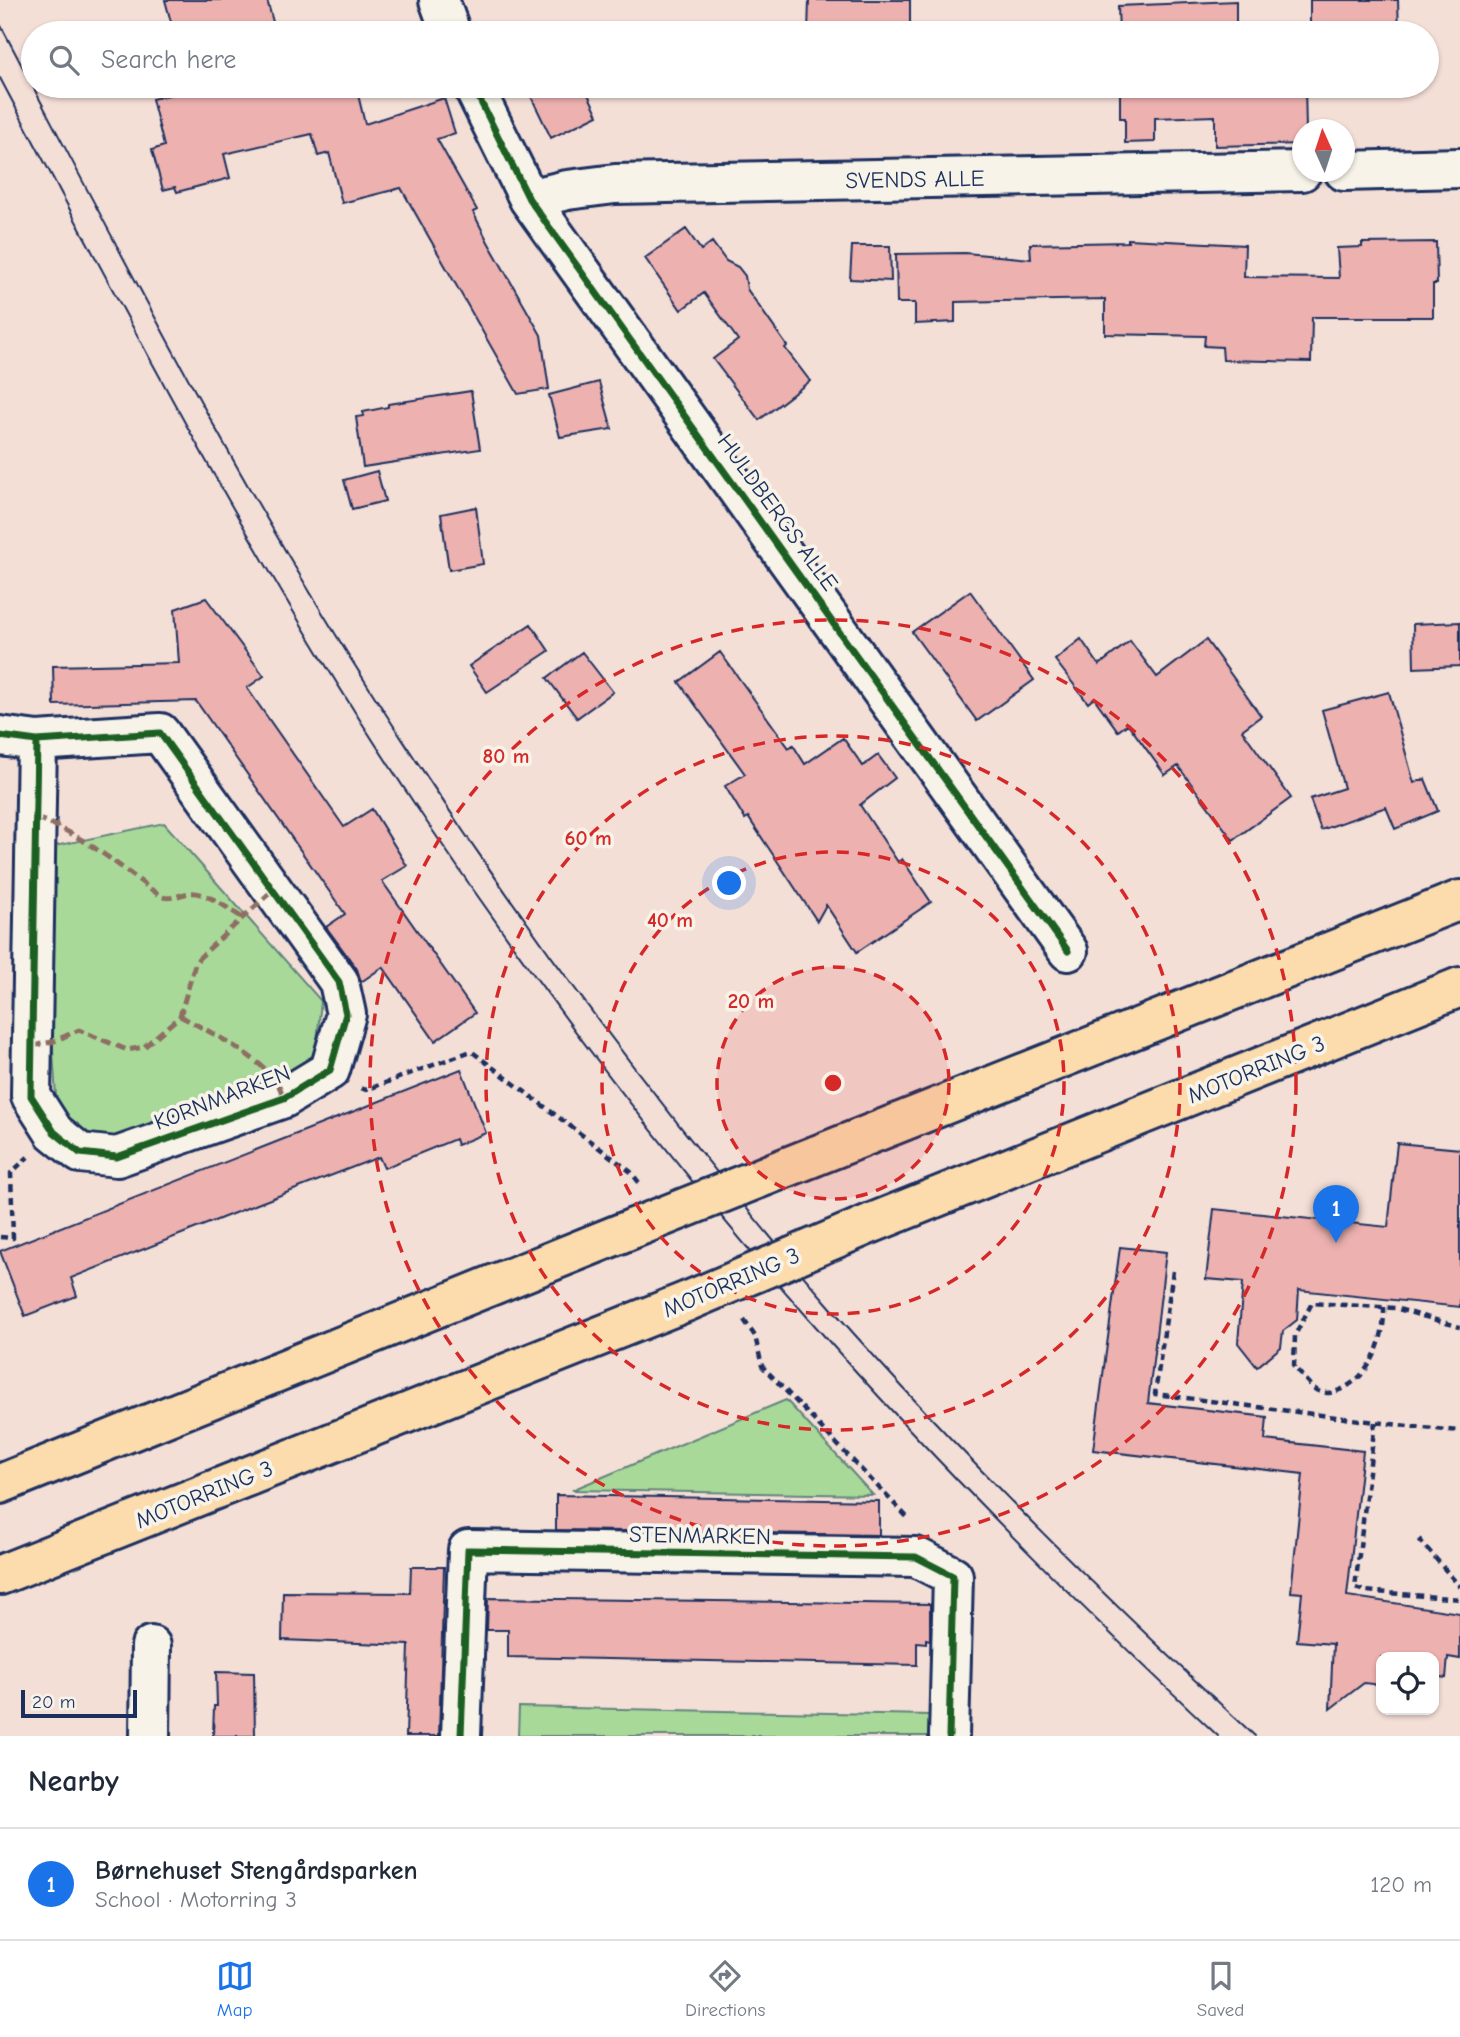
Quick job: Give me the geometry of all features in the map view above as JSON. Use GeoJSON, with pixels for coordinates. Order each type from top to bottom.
{"type":"FeatureCollection","features":[{"type":"Feature","properties":{"kind":"highway"},"geometry":{"type":"LineString","coordinates":[[0,1484],[1460,900]]}},
{"type":"Feature","properties":{"kind":"highway","name":"MOTORRING 3"},"geometry":{"type":"LineString","coordinates":[[0,1576],[688,1301],[872,1223],[1460,987]]}},
{"type":"Feature","properties":{"kind":"street"},"geometry":{"type":"LineString","coordinates":[[439,0],[447,21]]}},
{"type":"Feature","properties":{"kind":"street","name":"HULDBERGS ALLE"},"geometry":{"type":"LineString","coordinates":[[479,98],[529,199],[1068,951]]}},
{"type":"Feature","properties":{"kind":"street"},"geometry":{"type":"LineString","coordinates":[[1355,171],[1460,169]]}},
{"type":"Feature","properties":{"kind":"street","name":"SVENDS ALLE"},"geometry":{"type":"LineString","coordinates":[[529,199],[615,184],[1292,171]]}},
{"type":"Feature","properties":{"kind":"street","name":"KORNMARKEN"},"geometry":{"type":"LineString","coordinates":[[0,736],[37,741],[160,733],[339,982],[345,1014],[330,1070],[284,1098],[117,1157],[80,1153],[54,1132],[31,1096],[37,741]]}},
{"type":"Feature","properties":{"kind":"street","name":"STENMARKEN"},"geometry":{"type":"LineString","coordinates":[[461,1736],[468,1550],[916,1557],[953,1576],[949,1736]]}},
{"type":"Feature","properties":{"kind":"street"},"geometry":{"type":"LineString","coordinates":[[150,1736],[152,1646]]}},
{"type":"Feature","properties":{"kind":"path"},"geometry":{"type":"LineString","coordinates":[[0,1237],[13,1238],[11,1173],[54,1132]]}},
{"type":"Feature","properties":{"kind":"path"},"geometry":{"type":"LineString","coordinates":[[1172,1271],[1155,1394],[1460,1431]]}},
{"type":"Feature","properties":{"kind":"path"},"geometry":{"type":"LineString","coordinates":[[1384,1307],[1384,1325],[1374,1356],[1356,1381],[1334,1393],[1317,1391],[1294,1367],[1295,1335],[1312,1303],[1384,1307],[1395,1308],[1460,1327]]}},
{"type":"Feature","properties":{"kind":"path"},"geometry":{"type":"LineString","coordinates":[[1375,1422],[1354,1588],[1460,1599]]}},
{"type":"Feature","properties":{"kind":"path"},"geometry":{"type":"LineString","coordinates":[[1419,1539],[1460,1587]]}},
{"type":"Feature","properties":{"kind":"green space"},"geometry":{"type":"Polygon","coordinates":[[[164,823],[321,1001],[315,1061],[174,1128],[89,1142],[57,1111],[48,978],[50,847],[164,823]]]}},
{"type":"Feature","properties":{"kind":"green space"},"geometry":{"type":"Polygon","coordinates":[[[786,1400],[873,1495],[572,1490],[786,1400]]]}},
{"type":"Feature","properties":{"kind":"green space"},"geometry":{"type":"Polygon","coordinates":[[[519,1707],[930,1715],[930,1736],[518,1736],[519,1707]]]}},
{"type":"Feature","properties":{"kind":"building"},"geometry":{"type":"Polygon","coordinates":[[[165,0],[267,0],[273,21],[171,21],[165,0]]]}},
{"type":"Feature","properties":{"kind":"building"},"geometry":{"type":"Polygon","coordinates":[[[809,0],[910,0],[910,21],[808,21],[809,0]]]}},
{"type":"Feature","properties":{"kind":"building"},"geometry":{"type":"Polygon","coordinates":[[[1310,0],[1398,0],[1399,21],[1310,21],[1310,0]]]}},
{"type":"Feature","properties":{"kind":"building"},"geometry":{"type":"Polygon","coordinates":[[[1236,1],[1236,21],[1119,21],[1118,6],[1236,1]]]}},
{"type":"Feature","properties":{"kind":"building"},"geometry":{"type":"Polygon","coordinates":[[[359,98],[365,124],[444,98],[455,133],[437,139],[477,210],[473,212],[488,242],[541,335],[549,389],[518,394],[401,188],[342,203],[329,153],[318,156],[312,134],[224,154],[230,178],[177,192],[175,187],[163,190],[152,150],[164,146],[152,99],[359,98]]]}},
{"type":"Feature","properties":{"kind":"building"},"geometry":{"type":"Polygon","coordinates":[[[532,98],[590,98],[598,115],[551,138],[532,98]]]}},
{"type":"Feature","properties":{"kind":"building"},"geometry":{"type":"Polygon","coordinates":[[[1120,98],[1305,98],[1306,119],[1292,119],[1292,144],[1215,146],[1215,116],[1155,118],[1155,142],[1125,143],[1125,118],[1120,118],[1120,98]]]}},
{"type":"Feature","properties":{"kind":"building"},"geometry":{"type":"Polygon","coordinates":[[[686,229],[701,250],[712,242],[726,261],[738,267],[745,276],[747,289],[810,381],[759,420],[713,359],[738,340],[704,293],[681,310],[645,258],[686,229]]]}},
{"type":"Feature","properties":{"kind":"building"},"geometry":{"type":"Polygon","coordinates":[[[1128,239],[1245,245],[1244,277],[1339,278],[1337,248],[1362,247],[1362,243],[1436,242],[1437,284],[1433,284],[1433,317],[1312,317],[1311,362],[1223,360],[1222,347],[1204,346],[1205,336],[1105,334],[1105,299],[955,302],[955,322],[915,324],[915,303],[897,303],[896,254],[965,253],[1031,259],[1030,244],[1128,242],[1128,239]]]}},
{"type":"Feature","properties":{"kind":"building"},"geometry":{"type":"Polygon","coordinates":[[[852,246],[890,246],[891,281],[850,279],[852,246]]]}},
{"type":"Feature","properties":{"kind":"building"},"geometry":{"type":"Polygon","coordinates":[[[599,382],[612,429],[560,437],[549,395],[599,382]]]}},
{"type":"Feature","properties":{"kind":"building"},"geometry":{"type":"Polygon","coordinates":[[[471,391],[480,449],[363,467],[356,417],[364,416],[363,412],[388,407],[388,404],[471,391]]]}},
{"type":"Feature","properties":{"kind":"building"},"geometry":{"type":"Polygon","coordinates":[[[377,471],[385,501],[352,509],[344,480],[377,471]]]}},
{"type":"Feature","properties":{"kind":"building"},"geometry":{"type":"Polygon","coordinates":[[[476,507],[483,564],[449,570],[441,514],[476,507]]]}},
{"type":"Feature","properties":{"kind":"building"},"geometry":{"type":"Polygon","coordinates":[[[970,591],[1034,680],[977,721],[912,632],[970,591]]]}},
{"type":"Feature","properties":{"kind":"building"},"geometry":{"type":"Polygon","coordinates":[[[206,598],[264,676],[247,688],[344,827],[372,809],[407,866],[382,881],[475,1013],[435,1041],[383,967],[361,982],[357,969],[326,927],[345,914],[196,701],[54,705],[53,666],[179,663],[175,609],[206,598]]]}},
{"type":"Feature","properties":{"kind":"building"},"geometry":{"type":"Polygon","coordinates":[[[1460,622],[1460,666],[1414,668],[1413,624],[1460,622]]]}},
{"type":"Feature","properties":{"kind":"building"},"geometry":{"type":"Polygon","coordinates":[[[531,624],[549,651],[487,692],[469,666],[531,624]]]}},
{"type":"Feature","properties":{"kind":"building"},"geometry":{"type":"Polygon","coordinates":[[[1081,639],[1099,665],[1130,641],[1157,677],[1206,640],[1261,716],[1242,730],[1291,798],[1233,840],[1178,766],[1165,775],[1128,724],[1118,731],[1094,698],[1088,703],[1055,660],[1081,639]]]}},
{"type":"Feature","properties":{"kind":"building"},"geometry":{"type":"Polygon","coordinates":[[[582,652],[613,692],[577,718],[547,678],[582,652]]]}},
{"type":"Feature","properties":{"kind":"building"},"geometry":{"type":"Polygon","coordinates":[[[720,652],[789,748],[793,745],[805,764],[843,738],[863,766],[878,755],[895,778],[860,805],[898,862],[902,859],[931,902],[857,952],[826,905],[817,921],[725,786],[745,774],[679,682],[720,652]]]}},
{"type":"Feature","properties":{"kind":"building"},"geometry":{"type":"Polygon","coordinates":[[[1389,692],[1414,783],[1425,779],[1438,811],[1395,829],[1386,807],[1321,830],[1310,799],[1344,788],[1322,710],[1389,692]]]}},
{"type":"Feature","properties":{"kind":"building"},"geometry":{"type":"Polygon","coordinates":[[[461,1069],[486,1133],[457,1145],[455,1139],[384,1168],[379,1157],[247,1208],[71,1278],[77,1296],[25,1316],[0,1251],[461,1069]]]}},
{"type":"Feature","properties":{"kind":"building"},"geometry":{"type":"Polygon","coordinates":[[[1397,1143],[1460,1149],[1460,1307],[1299,1290],[1297,1320],[1283,1331],[1281,1347],[1257,1367],[1238,1343],[1243,1282],[1206,1279],[1214,1209],[1388,1227],[1397,1143]]]}},
{"type":"Feature","properties":{"kind":"building"},"geometry":{"type":"Polygon","coordinates":[[[1120,1247],[1166,1252],[1148,1403],[1267,1417],[1265,1440],[1363,1451],[1347,1596],[1460,1613],[1460,1659],[1448,1657],[1446,1678],[1439,1677],[1439,1652],[1376,1652],[1376,1684],[1364,1683],[1330,1709],[1333,1644],[1297,1641],[1302,1593],[1291,1592],[1303,1474],[1093,1450],[1120,1247]]]}},
{"type":"Feature","properties":{"kind":"building"},"geometry":{"type":"Polygon","coordinates":[[[556,1495],[879,1501],[879,1535],[556,1530],[556,1495]]]}},
{"type":"Feature","properties":{"kind":"building"},"geometry":{"type":"Polygon","coordinates":[[[411,1567],[444,1567],[439,1736],[406,1736],[409,1645],[282,1640],[283,1592],[410,1593],[411,1567]]]}},
{"type":"Feature","properties":{"kind":"building"},"geometry":{"type":"Polygon","coordinates":[[[488,1598],[930,1604],[930,1640],[926,1639],[926,1643],[917,1642],[917,1665],[508,1657],[508,1630],[487,1630],[488,1598]]]}},
{"type":"Feature","properties":{"kind":"building"},"geometry":{"type":"Polygon","coordinates":[[[216,1672],[254,1673],[255,1736],[213,1736],[214,1706],[217,1706],[216,1672]]]}},
{"type":"Feature","properties":{"kind":"tram line"},"geometry":{"type":"LineString","coordinates":[[0,24],[21,64]]}},
{"type":"Feature","properties":{"kind":"tram line"},"geometry":{"type":"LineString","coordinates":[[0,78],[202,453],[309,638],[424,818],[561,1012],[707,1200],[858,1374],[1009,1533],[1218,1736]]}},
{"type":"Feature","properties":{"kind":"tram line"},"geometry":{"type":"LineString","coordinates":[[39,98],[231,456],[330,625],[433,787],[596,1017],[711,1165],[882,1365],[1038,1528],[1255,1736]]}},
{"type":"Feature","properties":{"kind":"marked path"},"geometry":{"type":"LineString","coordinates":[[36,818],[86,843],[162,897],[197,893],[218,902],[243,918]]}},
{"type":"Feature","properties":{"kind":"marked path"},"geometry":{"type":"LineString","coordinates":[[32,1046],[52,1042],[79,1030],[127,1050],[144,1047],[180,1016],[199,958],[273,890]]}},
{"type":"Feature","properties":{"kind":"marked path"},"geometry":{"type":"LineString","coordinates":[[180,1016],[230,1043],[253,1059],[276,1080],[284,1098]]}},
{"type":"Feature","properties":{"kind":"cycle path"},"geometry":{"type":"LineString","coordinates":[[479,98],[529,199],[1068,951]]}},
{"type":"Feature","properties":{"kind":"cycle path"},"geometry":{"type":"LineString","coordinates":[[0,736],[37,741],[160,733],[339,982],[346,1014],[330,1070],[284,1098],[117,1157],[80,1153],[54,1132],[31,1096],[37,741]]}},
{"type":"Feature","properties":{"kind":"cycle path"},"geometry":{"type":"LineString","coordinates":[[461,1736],[468,1550],[916,1557],[953,1576],[949,1736]]}},
{"type":"Feature","properties":{"kind":"place","name":"Børnehuset Stengårdsparken"},"geometry":{"type":"Point","coordinates":[1336,1243]}}]}
